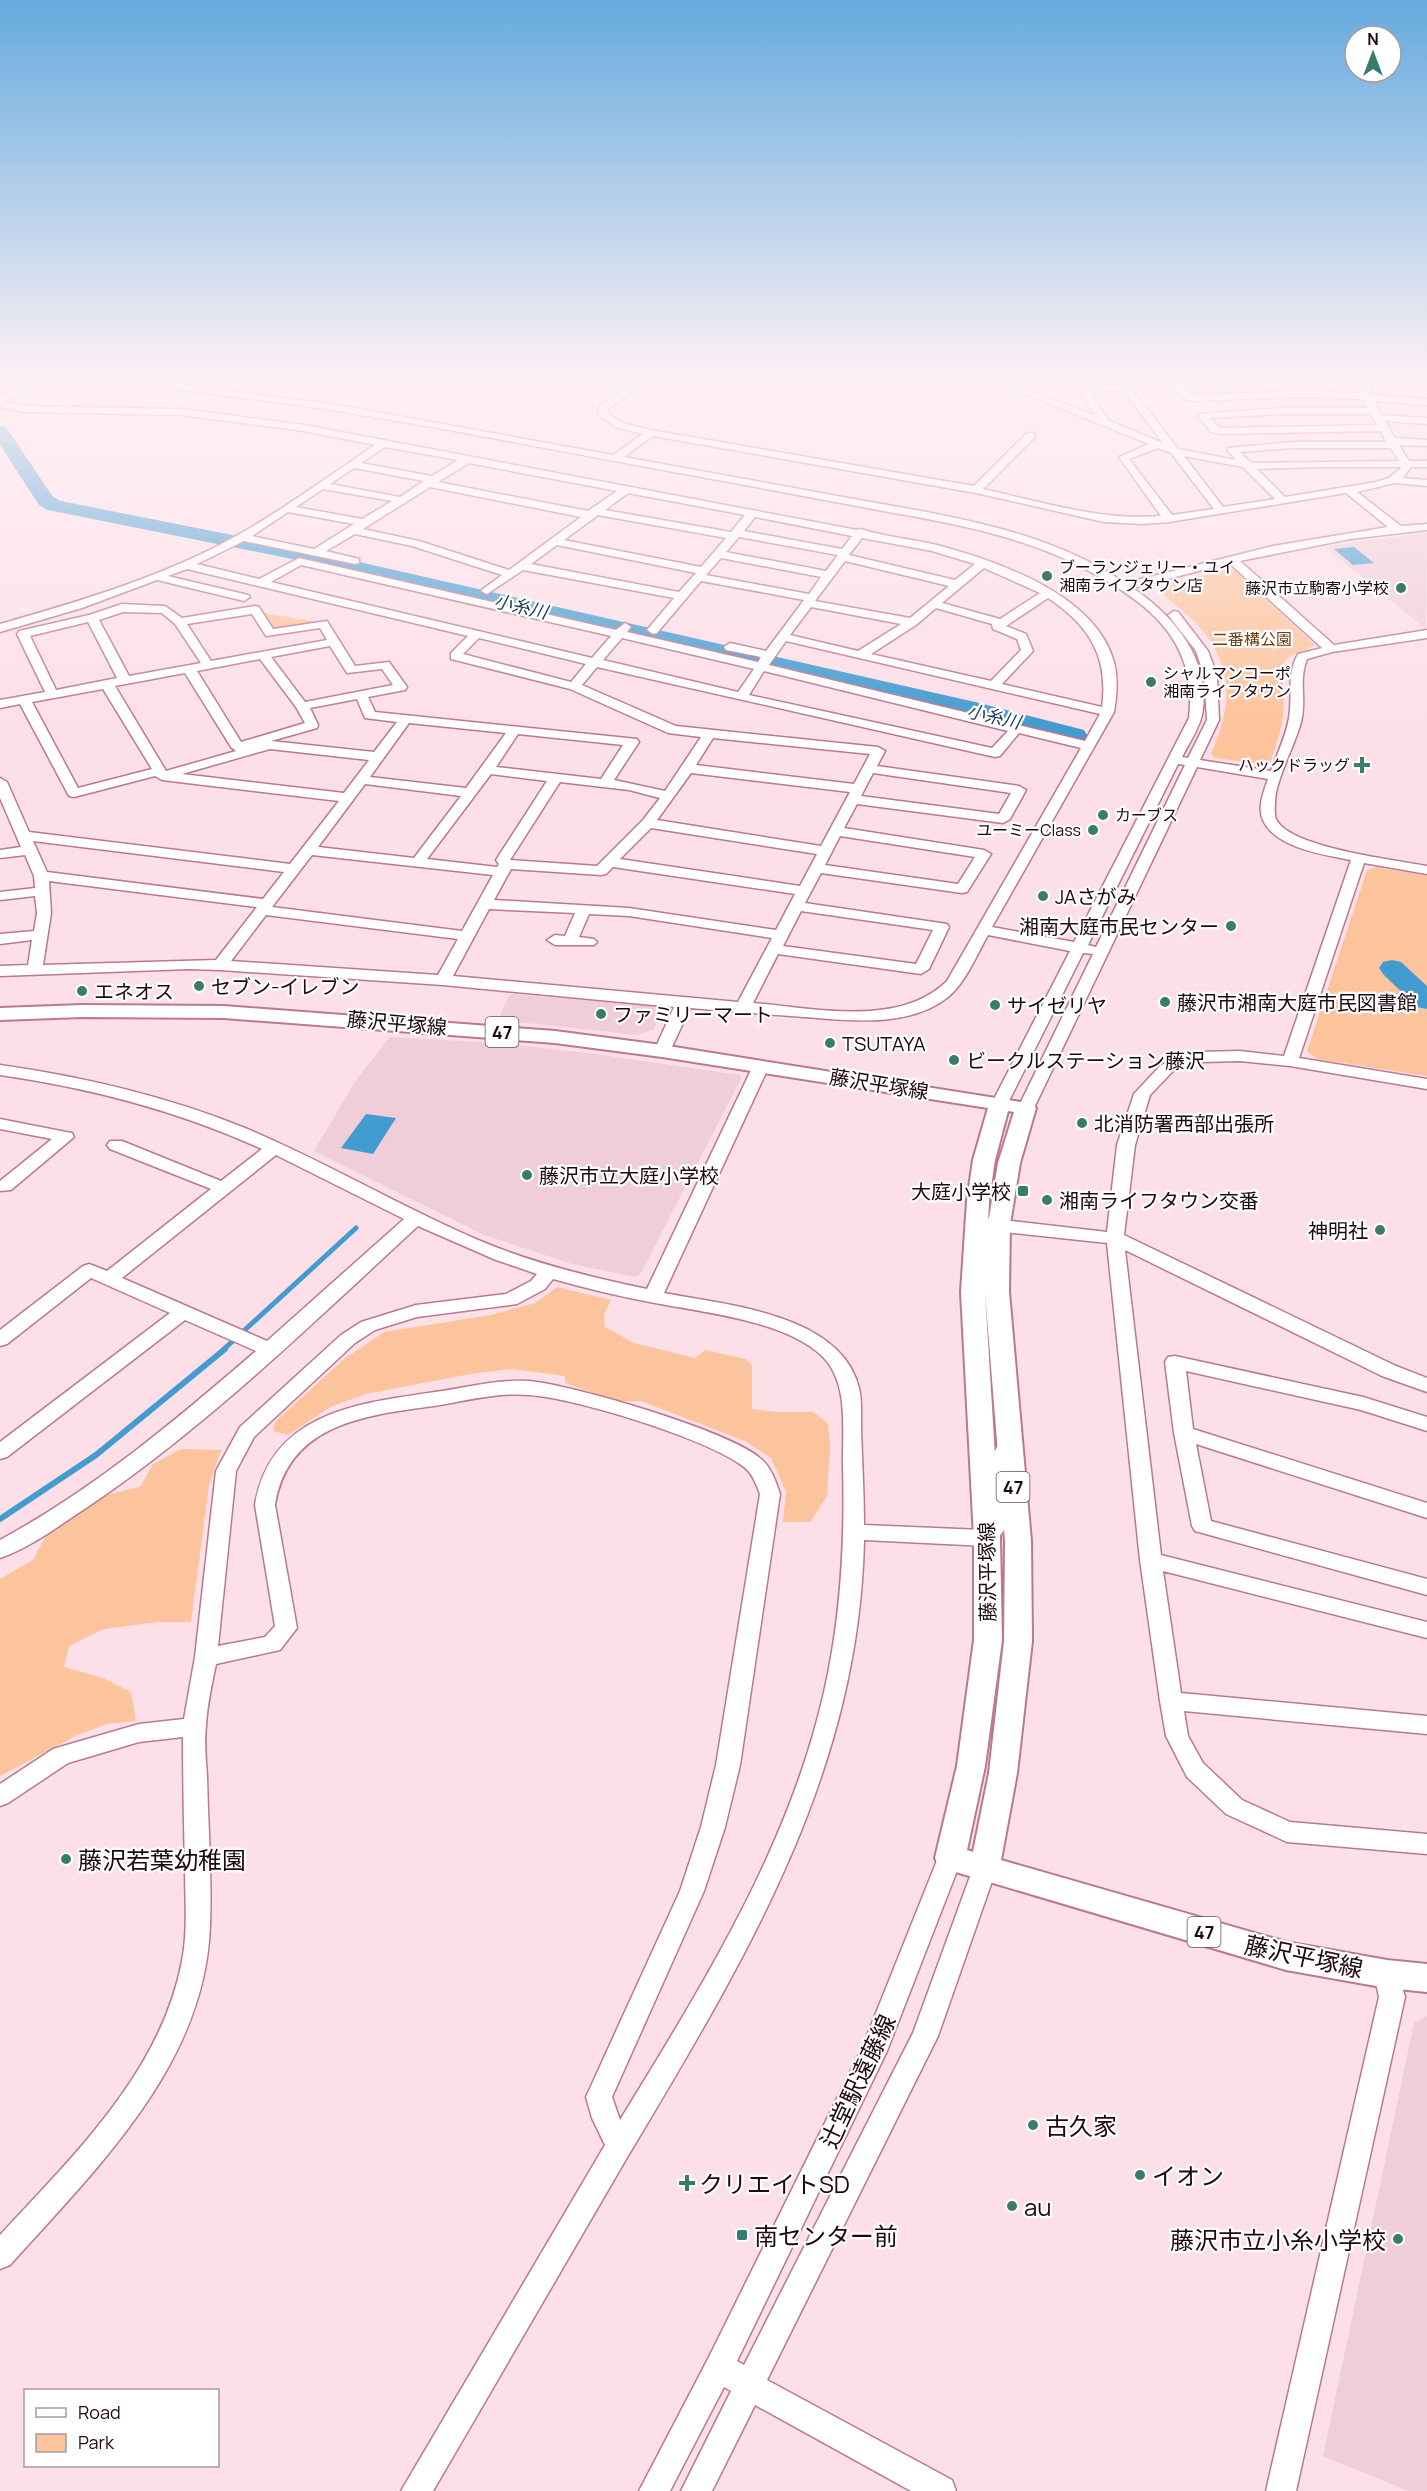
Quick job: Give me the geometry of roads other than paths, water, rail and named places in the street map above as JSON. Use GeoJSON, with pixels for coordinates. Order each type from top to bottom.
{"type":"FeatureCollection","features":[{"type":"Feature","properties":{"kind":"main road","name":"藤沢平塚線"},"geometry":{"type":"LineString","coordinates":[[0,1014],[148,1010],[294,1015],[555,1037],[662,1051],[1000,1103],[984,1160],[987,1224],[997,1292],[1018,1541],[1018,1641],[1003,1773],[985,1867],[1286,1956],[1387,1974],[1427,1978]]}},
{"type":"Feature","properties":{"kind":"main road","name":"47"},"geometry":{"type":"LineString","coordinates":[[1000,1103],[1026,1108]]}},
{"type":"Feature","properties":{"kind":"main road","name":"藤沢平塚線"},"geometry":{"type":"LineString","coordinates":[[950,1858],[971,1766],[988,1640],[987,1538],[973,1292],[987,1224],[1026,1108]]}},
{"type":"Feature","properties":{"kind":"main road","name":"47"},"geometry":{"type":"LineString","coordinates":[[950,1858],[985,1867]]}},
{"type":"Feature","properties":{"kind":"street"},"geometry":{"type":"LineString","coordinates":[[0,628],[78,606],[159,577],[229,545],[309,492]]}},
{"type":"Feature","properties":{"kind":"street"},"geometry":{"type":"LineString","coordinates":[[359,492],[401,500]]}},
{"type":"Feature","properties":{"kind":"street"},"geometry":{"type":"LineString","coordinates":[[317,552],[414,492]]}},
{"type":"Feature","properties":{"kind":"street"},"geometry":{"type":"LineString","coordinates":[[485,492],[844,555],[956,584]]}},
{"type":"Feature","properties":{"kind":"street"},"geometry":{"type":"LineString","coordinates":[[487,591],[622,492]]}},
{"type":"Feature","properties":{"kind":"street"},"geometry":{"type":"LineString","coordinates":[[0,971],[220,965],[443,980],[684,1003],[861,1016],[889,1015],[934,1001],[946,991],[984,930],[1108,712],[1111,681],[1105,655],[1092,629],[1048,593],[983,562],[900,532],[861,532],[645,492]]}},
{"type":"Feature","properties":{"kind":"street"},"geometry":{"type":"LineString","coordinates":[[807,492],[920,514],[1040,545],[1163,604],[1186,627],[1204,652],[1214,685],[1213,720],[1026,1108]]}},
{"type":"Feature","properties":{"kind":"street"},"geometry":{"type":"LineString","coordinates":[[821,492],[982,521],[1051,542],[1128,586],[1172,628],[1187,652],[1197,685],[1195,718],[1000,1103]]}},
{"type":"Feature","properties":{"kind":"street"},"geometry":{"type":"LineString","coordinates":[[986,492],[1104,519],[1142,521],[1169,519],[1333,492]]}},
{"type":"Feature","properties":{"kind":"street"},"geometry":{"type":"LineString","coordinates":[[1149,492],[1169,519]]}},
{"type":"Feature","properties":{"kind":"street"},"geometry":{"type":"LineString","coordinates":[[1207,492],[1221,511]]}},
{"type":"Feature","properties":{"kind":"street"},"geometry":{"type":"LineString","coordinates":[[1273,492],[1281,500]]}},
{"type":"Feature","properties":{"kind":"street"},"geometry":{"type":"LineString","coordinates":[[1351,492],[1399,530]]}},
{"type":"Feature","properties":{"kind":"street"},"geometry":{"type":"LineString","coordinates":[[286,508],[358,526],[511,574]]}},
{"type":"Feature","properties":{"kind":"street"},"geometry":{"type":"LineString","coordinates":[[652,630],[754,512]]}},
{"type":"Feature","properties":{"kind":"street"},"geometry":{"type":"LineString","coordinates":[[900,532],[920,514]]}},
{"type":"Feature","properties":{"kind":"street"},"geometry":{"type":"LineString","coordinates":[[1128,586],[1231,560],[1317,542],[1427,527]]}},
{"type":"Feature","properties":{"kind":"street"},"geometry":{"type":"LineString","coordinates":[[741,697],[861,532]]}},
{"type":"Feature","properties":{"kind":"street"},"geometry":{"type":"LineString","coordinates":[[243,537],[487,591],[623,629],[652,630],[879,695],[1087,746]]}},
{"type":"Feature","properties":{"kind":"street"},"geometry":{"type":"LineString","coordinates":[[555,541],[912,622]]}},
{"type":"Feature","properties":{"kind":"street"},"geometry":{"type":"LineString","coordinates":[[718,554],[829,575]]}},
{"type":"Feature","properties":{"kind":"street"},"geometry":{"type":"LineString","coordinates":[[1231,560],[1331,649]]}},
{"type":"Feature","properties":{"kind":"street"},"geometry":{"type":"LineString","coordinates":[[262,582],[299,561],[765,661]]}},
{"type":"Feature","properties":{"kind":"street"},"geometry":{"type":"LineString","coordinates":[[860,655],[912,622],[983,562]]}},
{"type":"Feature","properties":{"kind":"street"},"geometry":{"type":"LineString","coordinates":[[186,565],[741,697],[994,753],[1017,728]]}},
{"type":"Feature","properties":{"kind":"street"},"geometry":{"type":"LineString","coordinates":[[522,566],[682,596]]}},
{"type":"Feature","properties":{"kind":"street"},"geometry":{"type":"LineString","coordinates":[[159,577],[244,597]]}},
{"type":"Feature","properties":{"kind":"street"},"geometry":{"type":"LineString","coordinates":[[399,615],[449,583]]}},
{"type":"Feature","properties":{"kind":"street"},"geometry":{"type":"LineString","coordinates":[[993,686],[1027,651],[1022,637],[997,626],[1048,593]]}},
{"type":"Feature","properties":{"kind":"street"},"geometry":{"type":"LineString","coordinates":[[933,604],[1002,623]]}},
{"type":"Feature","properties":{"kind":"street"},"geometry":{"type":"LineString","coordinates":[[52,694],[23,634],[92,618],[122,608],[165,610],[179,622],[208,665]]}},
{"type":"Feature","properties":{"kind":"street"},"geometry":{"type":"LineString","coordinates":[[179,622],[255,610],[270,633],[323,624],[351,670],[385,665],[401,687],[302,706]]}},
{"type":"Feature","properties":{"kind":"street"},"geometry":{"type":"LineString","coordinates":[[92,618],[125,681]]}},
{"type":"Feature","properties":{"kind":"street"},"geometry":{"type":"LineString","coordinates":[[574,686],[623,629]]}},
{"type":"Feature","properties":{"kind":"street"},"geometry":{"type":"LineString","coordinates":[[478,633],[455,656],[574,686],[673,730],[879,751],[743,1007]]}},
{"type":"Feature","properties":{"kind":"street"},"geometry":{"type":"LineString","coordinates":[[1427,634],[1331,649],[1302,657],[1295,673],[1298,696],[1295,721],[1268,798],[1269,819],[1278,830],[1296,842],[1324,851],[1427,870]]}},
{"type":"Feature","properties":{"kind":"street"},"geometry":{"type":"LineString","coordinates":[[783,637],[1108,712]]}},
{"type":"Feature","properties":{"kind":"street"},"geometry":{"type":"LineString","coordinates":[[0,704],[334,642]]}},
{"type":"Feature","properties":{"kind":"street"},"geometry":{"type":"LineString","coordinates":[[189,669],[237,747],[312,725],[302,706],[263,655]]}},
{"type":"Feature","properties":{"kind":"street"},"geometry":{"type":"LineString","coordinates":[[24,699],[74,793],[160,771],[107,684]]}},
{"type":"Feature","properties":{"kind":"street"},"geometry":{"type":"LineString","coordinates":[[361,695],[370,715],[632,742],[605,783]]}},
{"type":"Feature","properties":{"kind":"street"},"geometry":{"type":"LineString","coordinates":[[850,721],[879,695]]}},
{"type":"Feature","properties":{"kind":"street"},"geometry":{"type":"LineString","coordinates":[[220,965],[362,780],[405,718]]}},
{"type":"Feature","properties":{"kind":"street"},"geometry":{"type":"LineString","coordinates":[[418,862],[488,770],[514,729]]}},
{"type":"Feature","properties":{"kind":"street"},"geometry":{"type":"LineString","coordinates":[[308,850],[418,862],[601,872],[648,823],[669,796],[709,734]]}},
{"type":"Feature","properties":{"kind":"street"},"geometry":{"type":"LineString","coordinates":[[348,798],[162,776],[270,745],[379,757]]}},
{"type":"Feature","properties":{"kind":"street"},"geometry":{"type":"LineString","coordinates":[[1175,759],[1275,776]]}},
{"type":"Feature","properties":{"kind":"street"},"geometry":{"type":"LineString","coordinates":[[686,768],[1003,819],[1019,790],[870,769]]}},
{"type":"Feature","properties":{"kind":"street"},"geometry":{"type":"LineString","coordinates":[[488,770],[629,786],[669,796]]}},
{"type":"Feature","properties":{"kind":"street"},"geometry":{"type":"LineString","coordinates":[[443,980],[504,868],[503,860],[556,778]]}},
{"type":"Feature","properties":{"kind":"street"},"geometry":{"type":"LineString","coordinates":[[362,780],[470,793]]}},
{"type":"Feature","properties":{"kind":"street"},"geometry":{"type":"LineString","coordinates":[[0,782],[31,850],[42,884],[42,935],[35,969]]}},
{"type":"Feature","properties":{"kind":"street"},"geometry":{"type":"LineString","coordinates":[[0,816],[15,814]]}},
{"type":"Feature","properties":{"kind":"street"},"geometry":{"type":"LineString","coordinates":[[648,823],[827,851]]}},
{"type":"Feature","properties":{"kind":"street"},"geometry":{"type":"LineString","coordinates":[[818,868],[962,890],[984,854],[837,831]]}},
{"type":"Feature","properties":{"kind":"street"},"geometry":{"type":"LineString","coordinates":[[25,836],[294,869]]}},
{"type":"Feature","properties":{"kind":"street"},"geometry":{"type":"LineString","coordinates":[[0,854],[31,850]]}},
{"type":"Feature","properties":{"kind":"street"},"geometry":{"type":"LineString","coordinates":[[1290,1061],[1359,857]]}},
{"type":"Feature","properties":{"kind":"street"},"geometry":{"type":"LineString","coordinates":[[610,862],[805,891]]}},
{"type":"Feature","properties":{"kind":"street"},"geometry":{"type":"LineString","coordinates":[[0,896],[42,884],[265,907],[467,936]]}},
{"type":"Feature","properties":{"kind":"street"},"geometry":{"type":"LineString","coordinates":[[484,904],[628,912],[921,969],[942,927],[797,906]]}},
{"type":"Feature","properties":{"kind":"street"},"geometry":{"type":"LineString","coordinates":[[584,910],[562,941],[589,942]]}},
{"type":"Feature","properties":{"kind":"street"},"geometry":{"type":"LineString","coordinates":[[984,930],[1101,952]]}},
{"type":"Feature","properties":{"kind":"street"},"geometry":{"type":"LineString","coordinates":[[0,939],[42,935]]}},
{"type":"Feature","properties":{"kind":"street"},"geometry":{"type":"LineString","coordinates":[[662,1051],[684,1003]]}},
{"type":"Feature","properties":{"kind":"street"},"geometry":{"type":"LineString","coordinates":[[1427,1084],[1290,1061],[1240,1056],[1199,1057],[1167,1068],[1142,1094],[1126,1145],[1115,1238],[1151,1560],[1177,1736],[1195,1770],[1234,1807],[1287,1832],[1427,1844]]}},
{"type":"Feature","properties":{"kind":"street"},"geometry":{"type":"LineString","coordinates":[[654,1297],[762,1066]]}},
{"type":"Feature","properties":{"kind":"street"},"geometry":{"type":"LineString","coordinates":[[0,1070],[122,1092],[200,1116],[275,1147],[416,1218],[502,1257],[549,1272],[792,1328],[817,1340],[835,1357],[846,1373],[850,1389],[853,1532],[849,1619],[823,1736],[794,1829],[751,1921],[700,2013],[416,2491]]}},
{"type":"Feature","properties":{"kind":"street"},"geometry":{"type":"LineString","coordinates":[[0,1124],[66,1137],[5,1186],[0,1186]]}},
{"type":"Feature","properties":{"kind":"street"},"geometry":{"type":"LineString","coordinates":[[116,1145],[224,1188]]}},
{"type":"Feature","properties":{"kind":"street"},"geometry":{"type":"LineString","coordinates":[[109,1279],[275,1147]]}},
{"type":"Feature","properties":{"kind":"street"},"geometry":{"type":"LineString","coordinates":[[0,1550],[119,1475],[162,1443],[270,1350],[416,1218]]}},
{"type":"Feature","properties":{"kind":"street"},"geometry":{"type":"LineString","coordinates":[[987,1224],[1115,1238],[1389,1371],[1427,1385]]}},
{"type":"Feature","properties":{"kind":"street"},"geometry":{"type":"LineString","coordinates":[[0,1340],[89,1270],[270,1350]]}},
{"type":"Feature","properties":{"kind":"street"},"geometry":{"type":"LineString","coordinates":[[0,2255],[78,2171],[149,2079],[170,2039],[187,1995],[195,1959],[198,1926],[194,1727],[206,1657],[226,1471],[235,1451],[248,1432],[348,1339],[368,1326],[393,1316],[416,1311],[510,1300],[538,1286],[549,1272]]}},
{"type":"Feature","properties":{"kind":"street"},"geometry":{"type":"LineString","coordinates":[[0,1452],[183,1312]]}},
{"type":"Feature","properties":{"kind":"street"},"geometry":{"type":"LineString","coordinates":[[1427,1424],[1363,1404],[1175,1362],[1184,1433],[1202,1526],[1427,1587]]}},
{"type":"Feature","properties":{"kind":"street"},"geometry":{"type":"LineString","coordinates":[[206,1657],[272,1644],[285,1628],[265,1506],[272,1475],[283,1457],[302,1438],[329,1422],[361,1410],[500,1389],[531,1388],[560,1393],[710,1440],[734,1450],[752,1462],[764,1476],[770,1494],[728,1765],[713,1827],[692,1891],[599,2097],[605,2118],[620,2146]]}},
{"type":"Feature","properties":{"kind":"street"},"geometry":{"type":"LineString","coordinates":[[1184,1433],[1427,1511]]}},
{"type":"Feature","properties":{"kind":"street"},"geometry":{"type":"LineString","coordinates":[[853,1532],[987,1538],[1003,1519],[999,1462],[1009,1441]]}},
{"type":"Feature","properties":{"kind":"street"},"geometry":{"type":"LineString","coordinates":[[1151,1560],[1427,1630]]}},
{"type":"Feature","properties":{"kind":"street"},"geometry":{"type":"LineString","coordinates":[[1171,1701],[1427,1725]]}},
{"type":"Feature","properties":{"kind":"street"},"geometry":{"type":"LineString","coordinates":[[0,1796],[61,1756],[139,1733],[194,1727]]}},
{"type":"Feature","properties":{"kind":"street","name":"辻堂駅遠藤線"},"geometry":{"type":"LineString","coordinates":[[654,2491],[719,2367],[874,2051],[950,1858]]}},
{"type":"Feature","properties":{"kind":"street","name":"辻堂駅遠藤線"},"geometry":{"type":"LineString","coordinates":[[696,2491],[925,2036],[985,1867]]}},
{"type":"Feature","properties":{"kind":"street"},"geometry":{"type":"LineString","coordinates":[[1281,2491],[1392,1997],[1387,1974]]}},
{"type":"Feature","properties":{"kind":"street"},"geometry":{"type":"LineString","coordinates":[[719,2367],[941,2490]]}},
{"type":"Feature","properties":{"kind":"water"},"geometry":{"type":"Polygon","coordinates":[[[1354,547],[1374,563],[1353,565],[1334,549],[1354,547]]]}},
{"type":"Feature","properties":{"kind":"water"},"geometry":{"type":"Polygon","coordinates":[[[366,1114],[396,1118],[373,1154],[341,1148],[366,1114]]]}},
{"type":"Feature","properties":{"kind":"waterway","name":"小糸川"},"geometry":{"type":"LineString","coordinates":[[40,492],[46,501],[55,506],[302,555],[975,709],[1076,735]]}},
{"type":"Feature","properties":{"kind":"waterway","name":"小糸川"},"geometry":{"type":"LineString","coordinates":[[1392,968],[1427,1001]]}},
{"type":"Feature","properties":{"kind":"waterway"},"geometry":{"type":"LineString","coordinates":[[223,1350],[356,1228]]}},
{"type":"Feature","properties":{"kind":"waterway"},"geometry":{"type":"LineString","coordinates":[[0,1519],[96,1455],[225,1349]]}},
{"type":"Feature","properties":{"kind":"place","name":"ブーランジェリー・ユイ 湘南ライフタウン店"},"geometry":{"type":"Point","coordinates":[1047,576]}},
{"type":"Feature","properties":{"kind":"place","name":"藤沢市立駒寄小学校"},"geometry":{"type":"Point","coordinates":[1401,588]}},
{"type":"Feature","properties":{"kind":"place","name":"シャルマンコーポ 湘南ライフタウン"},"geometry":{"type":"Point","coordinates":[1151,682]}},
{"type":"Feature","properties":{"kind":"place","name":"ハックドラッグ"},"geometry":{"type":"Point","coordinates":[1362,765]}},
{"type":"Feature","properties":{"kind":"place","name":"カーブス"},"geometry":{"type":"Point","coordinates":[1103,815]}},
{"type":"Feature","properties":{"kind":"place","name":"ユーミーClass"},"geometry":{"type":"Point","coordinates":[1093,830]}},
{"type":"Feature","properties":{"kind":"place","name":"JAさがみ"},"geometry":{"type":"Point","coordinates":[1043,896]}},
{"type":"Feature","properties":{"kind":"place","name":"湘南大庭市民センター"},"geometry":{"type":"Point","coordinates":[1231,926]}},
{"type":"Feature","properties":{"kind":"place","name":"セブン-イレブン"},"geometry":{"type":"Point","coordinates":[199,986]}},
{"type":"Feature","properties":{"kind":"place","name":"エネオス"},"geometry":{"type":"Point","coordinates":[82,991]}},
{"type":"Feature","properties":{"kind":"place","name":"藤沢市湘南大庭市民図書館"},"geometry":{"type":"Point","coordinates":[1165,1002]}},
{"type":"Feature","properties":{"kind":"place","name":"サイゼリヤ"},"geometry":{"type":"Point","coordinates":[995,1005]}},
{"type":"Feature","properties":{"kind":"place","name":"ファミリーマート"},"geometry":{"type":"Point","coordinates":[601,1014]}},
{"type":"Feature","properties":{"kind":"place","name":"TSUTAYA"},"geometry":{"type":"Point","coordinates":[830,1043]}},
{"type":"Feature","properties":{"kind":"place","name":"ビークルステーション藤沢"},"geometry":{"type":"Point","coordinates":[954,1060]}},
{"type":"Feature","properties":{"kind":"place","name":"北消防署西部出張所"},"geometry":{"type":"Point","coordinates":[1082,1123]}},
{"type":"Feature","properties":{"kind":"place","name":"藤沢市立大庭小学校"},"geometry":{"type":"Point","coordinates":[527,1175]}},
{"type":"Feature","properties":{"kind":"place","name":"大庭小学校"},"geometry":{"type":"Point","coordinates":[1023,1191]}},
{"type":"Feature","properties":{"kind":"place","name":"湘南ライフタウン交番"},"geometry":{"type":"Point","coordinates":[1047,1200]}},
{"type":"Feature","properties":{"kind":"place","name":"神明社"},"geometry":{"type":"Point","coordinates":[1380,1230]}},
{"type":"Feature","properties":{"kind":"place","name":"藤沢若葉幼稚園"},"geometry":{"type":"Point","coordinates":[66,1859]}},
{"type":"Feature","properties":{"kind":"place","name":"古久家"},"geometry":{"type":"Point","coordinates":[1033,2125]}},
{"type":"Feature","properties":{"kind":"place","name":"イオン"},"geometry":{"type":"Point","coordinates":[1140,2175]}},
{"type":"Feature","properties":{"kind":"place","name":"クリエイトSD"},"geometry":{"type":"Point","coordinates":[687,2183]}},
{"type":"Feature","properties":{"kind":"place","name":"au"},"geometry":{"type":"Point","coordinates":[1012,2206]}},
{"type":"Feature","properties":{"kind":"place","name":"南センター前"},"geometry":{"type":"Point","coordinates":[742,2235]}},
{"type":"Feature","properties":{"kind":"place","name":"藤沢市立小糸小学校"},"geometry":{"type":"Point","coordinates":[1398,2239]}},
{"type":"Feature","properties":{"kind":"park label","name":"二番構公園"},"geometry":{"type":"Point","coordinates":[1252,639]}}]}
